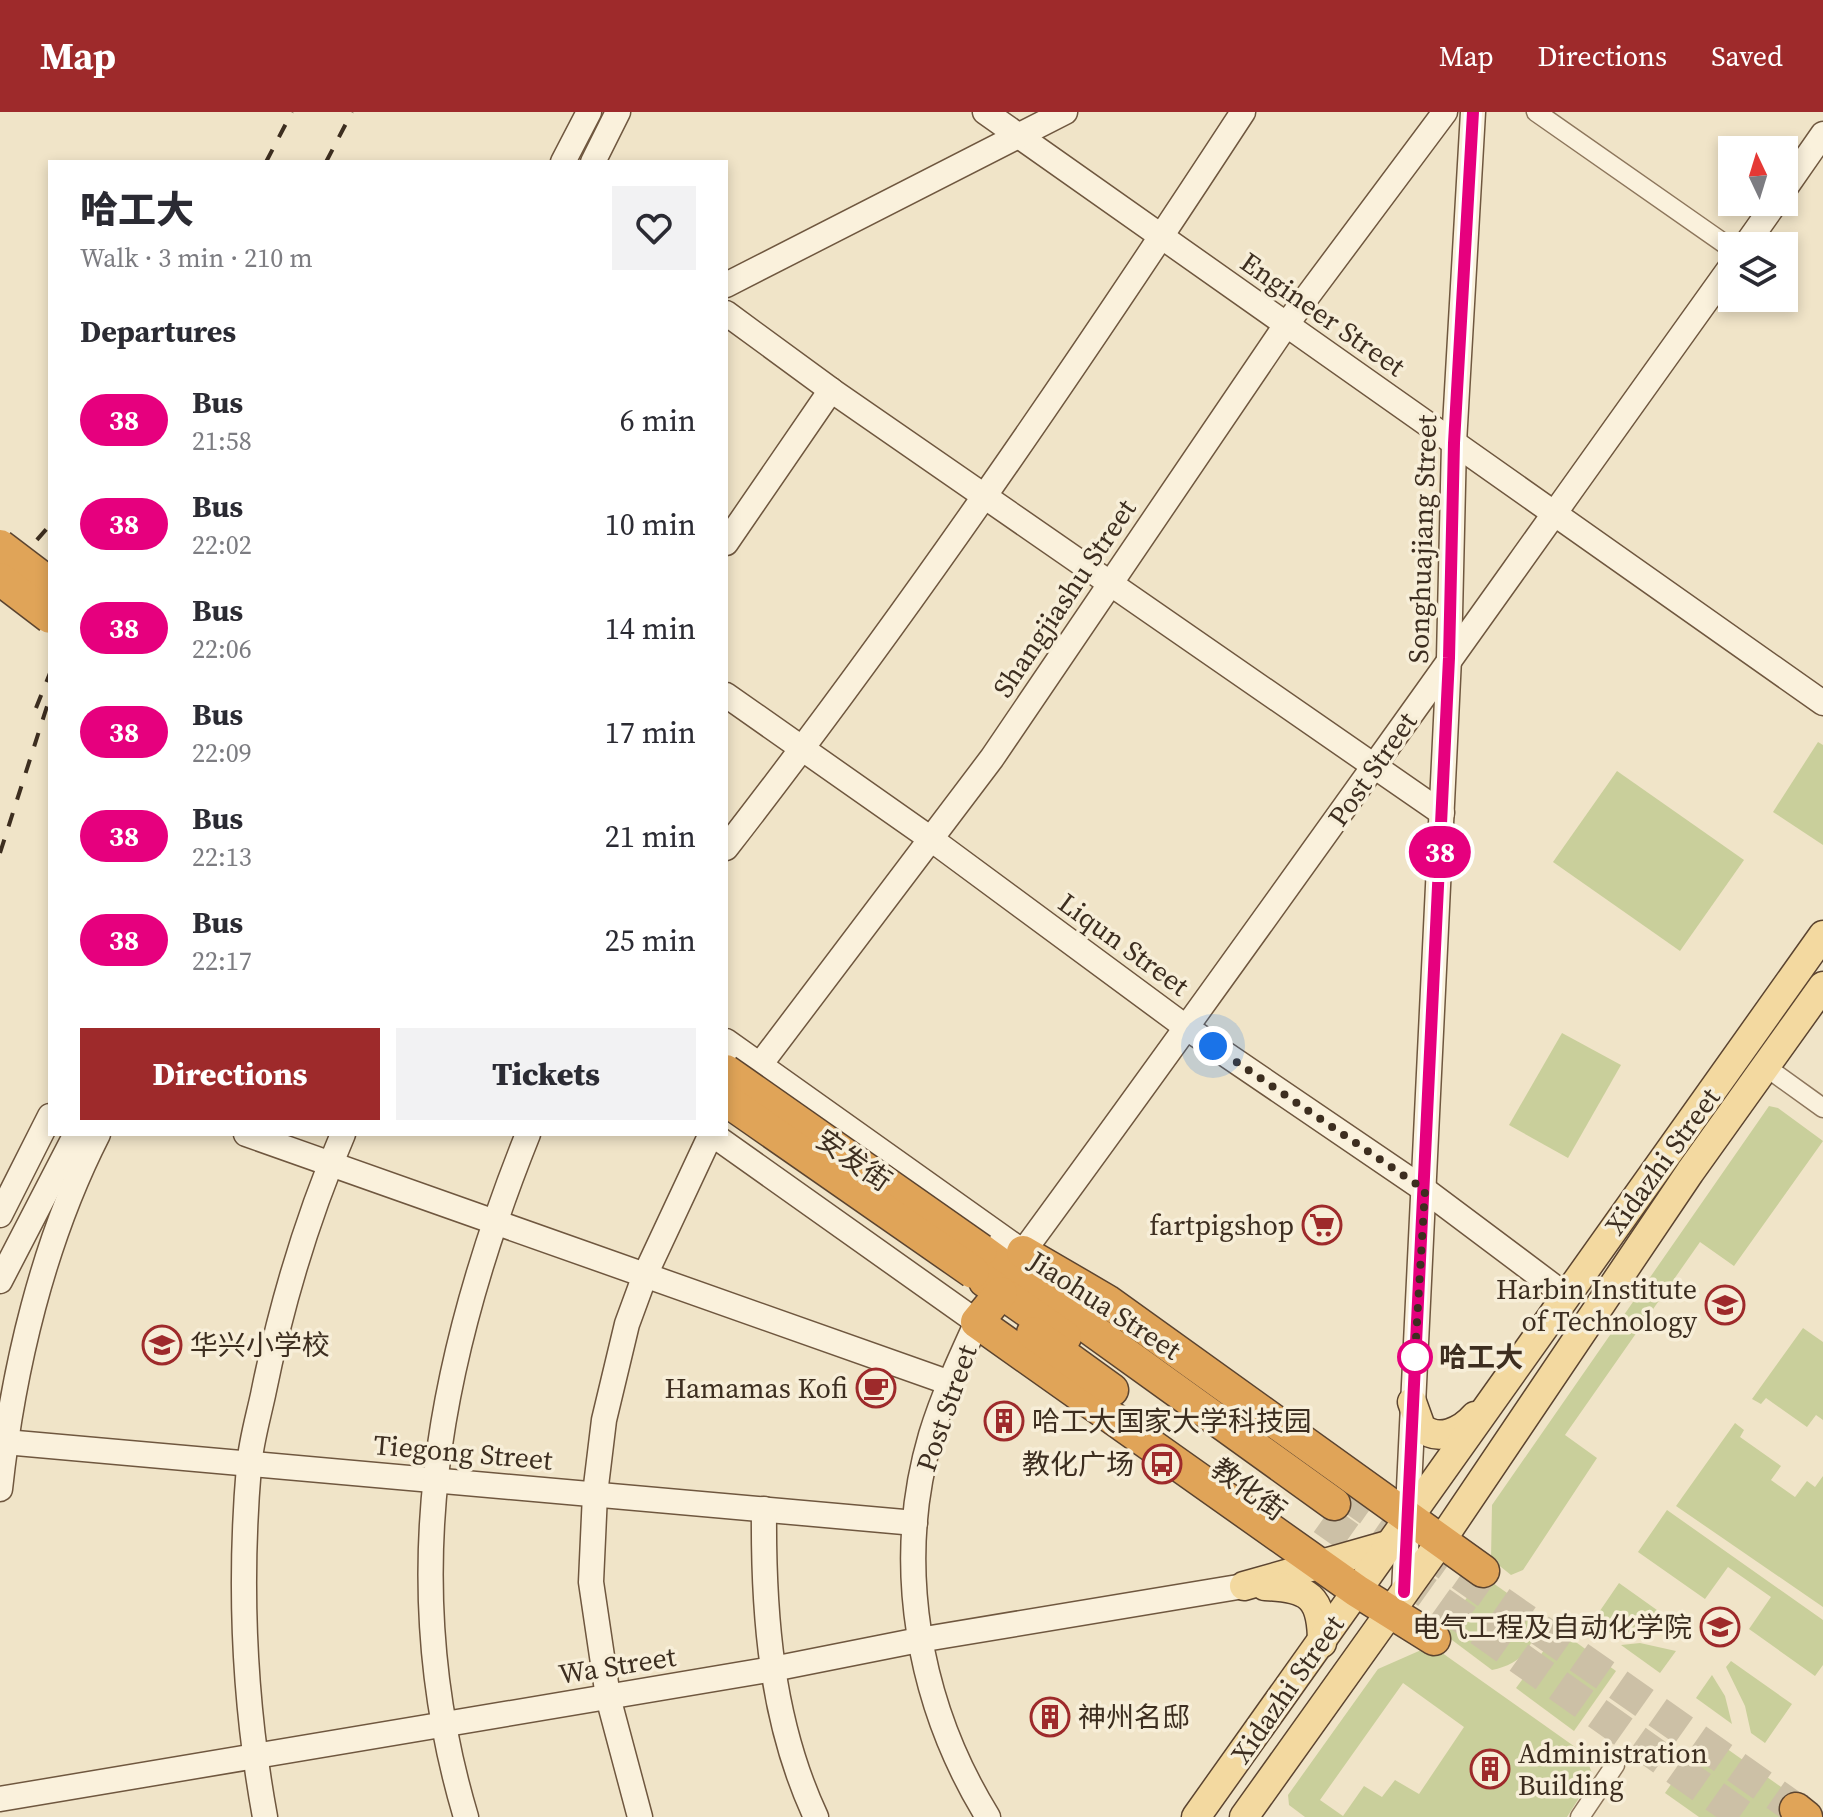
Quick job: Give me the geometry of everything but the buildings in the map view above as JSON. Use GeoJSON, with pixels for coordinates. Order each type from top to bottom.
{"type":"FeatureCollection","features":[{"type":"Feature","properties":{"kind":"highway"},"geometry":{"type":"LineString","coordinates":[[0,546],[48,582]]}},
{"type":"Feature","properties":{"kind":"highway"},"geometry":{"type":"LineString","coordinates":[[0,579],[48,615]]}},
{"type":"Feature","properties":{"kind":"highway","name":"安发街"},"geometry":{"type":"LineString","coordinates":[[728,1073],[977,1261]]}},
{"type":"Feature","properties":{"kind":"highway","name":"安发街"},"geometry":{"type":"LineString","coordinates":[[728,1101],[977,1261]]}},
{"type":"Feature","properties":{"kind":"highway"},"geometry":{"type":"LineString","coordinates":[[977,1261],[1000,1288]]}},
{"type":"Feature","properties":{"kind":"highway","name":"Jiaohua Street"},"geometry":{"type":"LineString","coordinates":[[1000,1288],[1107,1301],[1483,1571]]}},
{"type":"Feature","properties":{"kind":"highway","name":"Jiaohua Street"},"geometry":{"type":"LineString","coordinates":[[1000,1288],[1326,1523]]}},
{"type":"Feature","properties":{"kind":"highway","name":"Jiaohua Street"},"geometry":{"type":"LineString","coordinates":[[1000,1288],[1326,1523],[1357,1591],[1397,1602],[1434,1639]]}},
{"type":"Feature","properties":{"kind":"main road","name":"Xidazhi Street"},"geometry":{"type":"LineString","coordinates":[[1196,1817],[1823,935]]}},
{"type":"Feature","properties":{"kind":"main road","name":"Xidazhi Street"},"geometry":{"type":"LineString","coordinates":[[1244,1817],[1441,1541],[1690,1172],[1823,986]]}},
{"type":"Feature","properties":{"kind":"main road"},"geometry":{"type":"LineString","coordinates":[[1412,1402],[1421,1427],[1426,1432],[1443,1434],[1462,1429],[1493,1398]]}},
{"type":"Feature","properties":{"kind":"main road"},"geometry":{"type":"LineString","coordinates":[[1244,1586],[1326,1523],[1388,1545]]}},
{"type":"Feature","properties":{"kind":"main road"},"geometry":{"type":"LineString","coordinates":[[1244,1586],[1291,1588],[1307,1594],[1321,1614],[1322,1643]]}},
{"type":"Feature","properties":{"kind":"street"},"geometry":{"type":"LineString","coordinates":[[564,160],[589,112]]}},
{"type":"Feature","properties":{"kind":"street"},"geometry":{"type":"LineString","coordinates":[[594,160],[618,112]]}},
{"type":"Feature","properties":{"kind":"street","name":"Engineer Street"},"geometry":{"type":"LineString","coordinates":[[985,112],[1823,703]]}},
{"type":"Feature","properties":{"kind":"street"},"geometry":{"type":"LineString","coordinates":[[728,284],[1065,112]]}},
{"type":"Feature","properties":{"kind":"street"},"geometry":{"type":"LineString","coordinates":[[728,845],[803,749],[985,497],[1243,112]]}},
{"type":"Feature","properties":{"kind":"street","name":"Shangjiashu Street"},"geometry":{"type":"LineString","coordinates":[[728,1109],[992,758],[1286,325],[1445,112]]}},
{"type":"Feature","properties":{"kind":"street","name":"Songhuajiang Street"},"geometry":{"type":"LineString","coordinates":[[1397,1602],[1407,1517],[1425,1190],[1449,658],[1454,443],[1473,112]]}},
{"type":"Feature","properties":{"kind":"street"},"geometry":{"type":"LineString","coordinates":[[1536,112],[1718,239]]}},
{"type":"Feature","properties":{"kind":"street"},"geometry":{"type":"LineString","coordinates":[[1798,170],[1823,134]]}},
{"type":"Feature","properties":{"kind":"street","name":"Post Street"},"geometry":{"type":"LineString","coordinates":[[988,1817],[951,1749],[935,1705],[919,1640],[913,1561],[915,1523],[928,1446],[950,1383],[1000,1288],[1718,285]]}},
{"type":"Feature","properties":{"kind":"street"},"geometry":{"type":"LineString","coordinates":[[728,314],[831,390],[1442,813]]}},
{"type":"Feature","properties":{"kind":"street"},"geometry":{"type":"LineString","coordinates":[[728,540],[831,390]]}},
{"type":"Feature","properties":{"kind":"street","name":"Liqun Street"},"geometry":{"type":"LineString","coordinates":[[728,696],[931,839],[1187,1028],[1425,1190],[1565,1295]]}},
{"type":"Feature","properties":{"kind":"street","name":"Jiaohua Street"},"geometry":{"type":"LineString","coordinates":[[728,1042],[759,1065],[1000,1288]]}},
{"type":"Feature","properties":{"kind":"street"},"geometry":{"type":"LineString","coordinates":[[1766,1067],[1823,1108]]}},
{"type":"Feature","properties":{"kind":"street"},"geometry":{"type":"LineString","coordinates":[[0,1215],[48,1120]]}},
{"type":"Feature","properties":{"kind":"street"},"geometry":{"type":"LineString","coordinates":[[0,1251],[60,1136]]}},
{"type":"Feature","properties":{"kind":"street"},"geometry":{"type":"LineString","coordinates":[[0,1281],[75,1136]]}},
{"type":"Feature","properties":{"kind":"street"},"geometry":{"type":"LineString","coordinates":[[0,1489],[2,1440],[28,1333],[68,1202],[97,1136]]}},
{"type":"Feature","properties":{"kind":"street"},"geometry":{"type":"LineString","coordinates":[[252,1136],[950,1383]]}},
{"type":"Feature","properties":{"kind":"street"},"geometry":{"type":"LineString","coordinates":[[265,1817],[254,1756],[243,1625],[249,1464],[274,1337],[304,1236],[342,1136]]}},
{"type":"Feature","properties":{"kind":"street"},"geometry":{"type":"LineString","coordinates":[[466,1817],[444,1724],[430,1624],[428,1565],[433,1480],[441,1423],[461,1331],[493,1221],[527,1136]]}},
{"type":"Feature","properties":{"kind":"street"},"geometry":{"type":"LineString","coordinates":[[640,1817],[608,1697],[591,1582],[595,1494],[604,1420],[627,1324],[645,1275],[711,1136]]}},
{"type":"Feature","properties":{"kind":"street","name":"Jiaohua Street"},"geometry":{"type":"LineString","coordinates":[[716,1136],[1000,1288]]}},
{"type":"Feature","properties":{"kind":"street","name":"Tiegong Street"},"geometry":{"type":"LineString","coordinates":[[2,1440],[915,1523]]}},
{"type":"Feature","properties":{"kind":"street"},"geometry":{"type":"LineString","coordinates":[[764,1509],[765,1599],[773,1669],[784,1731],[800,1782],[816,1817]]}},
{"type":"Feature","properties":{"kind":"street","name":"Wa Street"},"geometry":{"type":"LineString","coordinates":[[0,1799],[1244,1586]]}},
{"type":"Feature","properties":{"kind":"street"},"geometry":{"type":"LineString","coordinates":[[1580,1817],[1615,1765]]}},
{"type":"Feature","properties":{"kind":"green space"},"geometry":{"type":"Polygon","coordinates":[[[1818,742],[1823,745],[1823,845],[1773,812],[1818,742]]]}},
{"type":"Feature","properties":{"kind":"green space"},"geometry":{"type":"Polygon","coordinates":[[[1617,771],[1744,860],[1680,951],[1553,862],[1617,771]]]}},
{"type":"Feature","properties":{"kind":"green space"},"geometry":{"type":"Polygon","coordinates":[[[1562,1033],[1621,1065],[1568,1158],[1509,1125],[1562,1033]]]}},
{"type":"Feature","properties":{"kind":"green space"},"geometry":{"type":"Polygon","coordinates":[[[1769,1106],[1778,1108],[1823,1141],[1734,1266],[1700,1242],[1565,1435],[1597,1458],[1523,1570],[1511,1575],[1491,1559],[1492,1505],[1769,1106]]]}},
{"type":"Feature","properties":{"kind":"green space"},"geometry":{"type":"Polygon","coordinates":[[[1803,1328],[1823,1342],[1823,1420],[1816,1415],[1807,1427],[1766,1398],[1761,1404],[1752,1399],[1803,1328]]]}},
{"type":"Feature","properties":{"kind":"green space"},"geometry":{"type":"Polygon","coordinates":[[[1735,1423],[1744,1430],[1740,1437],[1781,1466],[1771,1480],[1795,1497],[1807,1481],[1815,1487],[1823,1476],[1823,1607],[1676,1506],[1735,1423]]]}},
{"type":"Feature","properties":{"kind":"green space"},"geometry":{"type":"Polygon","coordinates":[[[1667,1510],[1823,1620],[1823,1665],[1815,1676],[1749,1629],[1771,1597],[1728,1567],[1705,1599],[1638,1552],[1667,1510]]]}},
{"type":"Feature","properties":{"kind":"green space"},"geometry":{"type":"Polygon","coordinates":[[[1483,1576],[1534,1612],[1534,1634],[1526,1651],[1512,1663],[1492,1670],[1444,1634],[1443,1630],[1483,1576]]]}},
{"type":"Feature","properties":{"kind":"green space"},"geometry":{"type":"Polygon","coordinates":[[[1619,1583],[1685,1630],[1681,1636],[1658,1631],[1611,1633],[1593,1621],[1619,1583]]]}},
{"type":"Feature","properties":{"kind":"green space"},"geometry":{"type":"Polygon","coordinates":[[[1559,1630],[1616,1671],[1574,1731],[1516,1688],[1559,1630]]]}},
{"type":"Feature","properties":{"kind":"green space"},"geometry":{"type":"Polygon","coordinates":[[[1640,1643],[1676,1651],[1660,1673],[1621,1645],[1640,1643]]]}},
{"type":"Feature","properties":{"kind":"green space"},"geometry":{"type":"Polygon","coordinates":[[[1428,1647],[1438,1650],[1585,1754],[1593,1776],[1567,1817],[1305,1817],[1289,1805],[1288,1795],[1378,1669],[1428,1647]],[[1403,1683],[1320,1800],[1343,1816],[1364,1786],[1382,1797],[1395,1780],[1419,1794],[1464,1727],[1403,1683]]]}},
{"type":"Feature","properties":{"kind":"green space"},"geometry":{"type":"Polygon","coordinates":[[[1731,1661],[1792,1704],[1765,1743],[1751,1733],[1745,1706],[1726,1667],[1731,1661]]]}},
{"type":"Feature","properties":{"kind":"green space"},"geometry":{"type":"Polygon","coordinates":[[[1712,1675],[1725,1696],[1732,1724],[1696,1698],[1712,1675]]]}},
{"type":"Feature","properties":{"kind":"green space"},"geometry":{"type":"Polygon","coordinates":[[[1706,1734],[1801,1801],[1790,1817],[1699,1817],[1665,1793],[1706,1734]]]}},
{"type":"Feature","properties":{"kind":"tunnel"},"geometry":{"type":"LineString","coordinates":[[1343,1492],[1796,1809]]}},
{"type":"Feature","properties":{"kind":"tunnel"},"geometry":{"type":"LineString","coordinates":[[1323,1519],[1744,1817]]}},
{"type":"Feature","properties":{"kind":"railway"},"geometry":{"type":"LineString","coordinates":[[267,160],[292,112]]}},
{"type":"Feature","properties":{"kind":"railway"},"geometry":{"type":"LineString","coordinates":[[327,160],[352,112]]}},
{"type":"Feature","properties":{"kind":"railway"},"geometry":{"type":"LineString","coordinates":[[0,582],[48,527]]}},
{"type":"Feature","properties":{"kind":"railway"},"geometry":{"type":"LineString","coordinates":[[0,599],[21,576]]}},
{"type":"Feature","properties":{"kind":"railway"},"geometry":{"type":"LineString","coordinates":[[36,708],[48,678]]}},
{"type":"Feature","properties":{"kind":"railway"},"geometry":{"type":"LineString","coordinates":[[0,853],[48,703]]}},
{"type":"Feature","properties":{"kind":"bus line","name":"38"},"geometry":{"type":"LineString","coordinates":[[1404,1592],[1449,658],[1454,443],[1473,112]]}},
{"type":"Feature","properties":{"kind":"place","name":"fartpigshop"},"geometry":{"type":"Point","coordinates":[1322,1225]}},
{"type":"Feature","properties":{"kind":"place","name":"Harbin Institute of Technology"},"geometry":{"type":"Point","coordinates":[1725,1305]}},
{"type":"Feature","properties":{"kind":"place","name":"华兴小学校"},"geometry":{"type":"Point","coordinates":[162,1345]}},
{"type":"Feature","properties":{"kind":"place","name":"哈工大"},"geometry":{"type":"Point","coordinates":[1415,1357]}},
{"type":"Feature","properties":{"kind":"place","name":"Hamamas Kofi"},"geometry":{"type":"Point","coordinates":[876,1388]}},
{"type":"Feature","properties":{"kind":"place","name":"哈工大国家大学科技园"},"geometry":{"type":"Point","coordinates":[1004,1421]}},
{"type":"Feature","properties":{"kind":"place","name":"教化广场"},"geometry":{"type":"Point","coordinates":[1162,1464]}},
{"type":"Feature","properties":{"kind":"place","name":"电气工程及自动化学院"},"geometry":{"type":"Point","coordinates":[1720,1627]}},
{"type":"Feature","properties":{"kind":"place","name":"神州名邸"},"geometry":{"type":"Point","coordinates":[1050,1717]}},
{"type":"Feature","properties":{"kind":"place","name":"Administration Building"},"geometry":{"type":"Point","coordinates":[1490,1769]}},
{"type":"Feature","properties":{"kind":"route"},"geometry":{"type":"LineString","coordinates":[[1213,1046],[1425,1190],[1414,1371],[1415,1357]]}}]}
